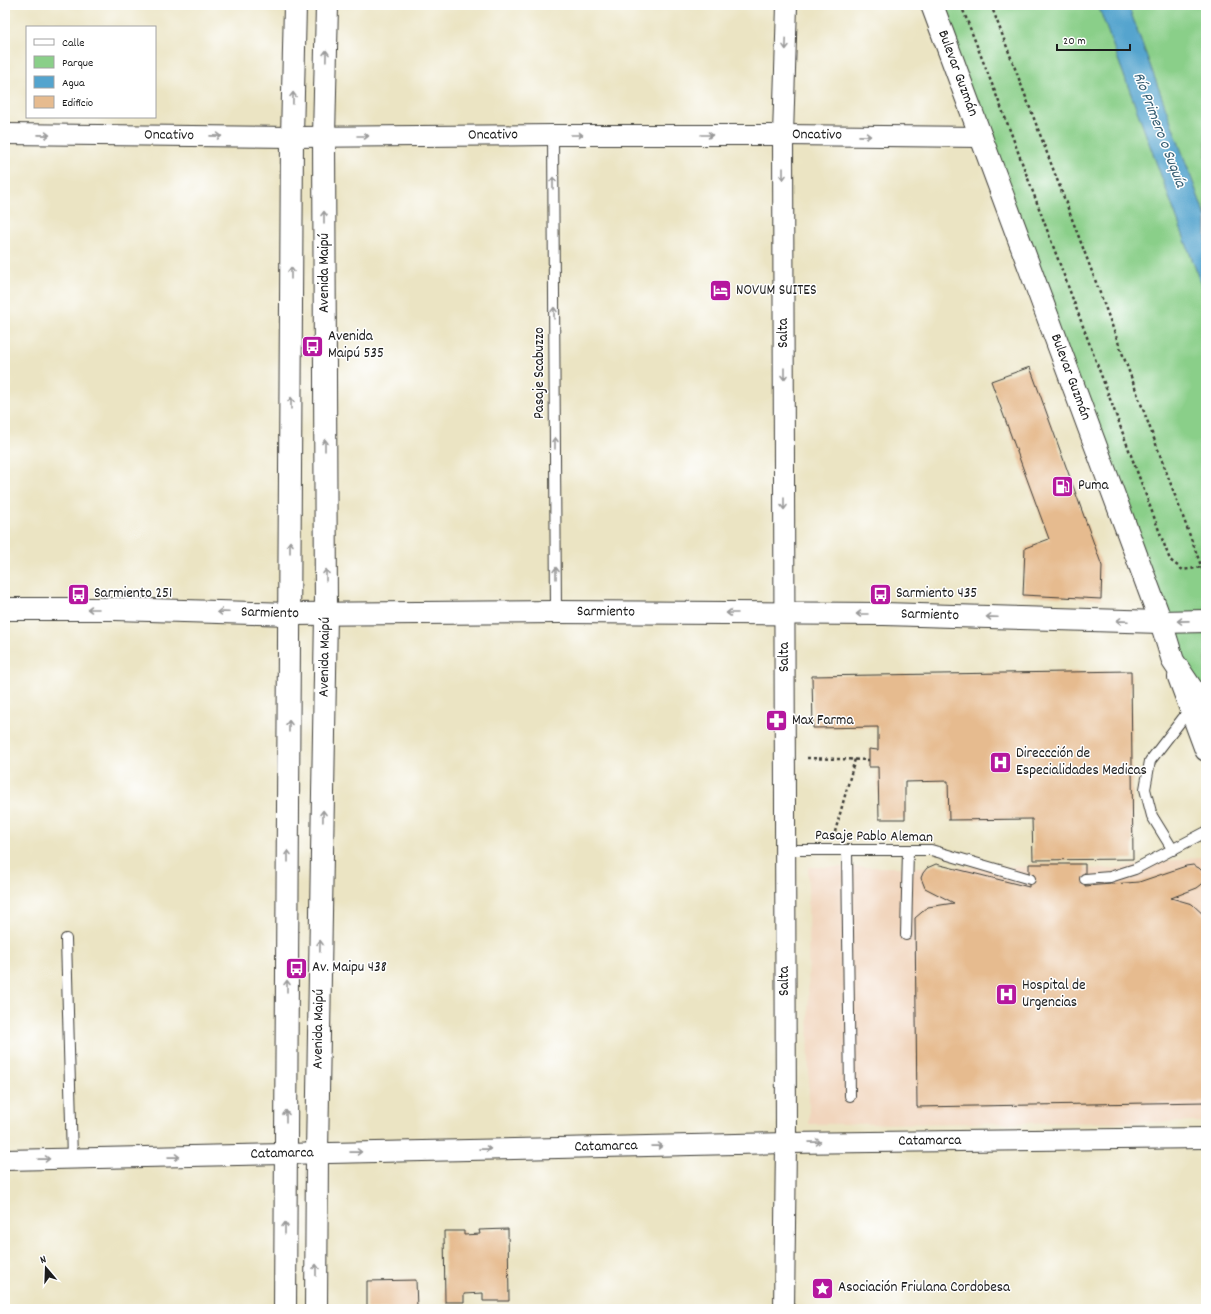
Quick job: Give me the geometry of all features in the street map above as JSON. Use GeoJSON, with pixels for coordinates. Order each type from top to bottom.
{"type":"FeatureCollection","features":[{"type":"Feature","properties":{"kind":"main road"},"geometry":{"type":"LineString","coordinates":[[285,1309],[292,137],[295,5]]}},
{"type":"Feature","properties":{"kind":"main road","name":"Avenida Maipú"},"geometry":{"type":"LineString","coordinates":[[316,1309],[316,1153],[326,614],[324,136],[327,5]]}},
{"type":"Feature","properties":{"kind":"main road","name":"Bulevar Guzmán"},"geometry":{"type":"LineString","coordinates":[[932,5],[982,137],[1173,661],[1198,709]]}},
{"type":"Feature","properties":{"kind":"main road","name":"Sarmiento"},"geometry":{"type":"LineString","coordinates":[[5,608],[115,609],[290,614],[556,612],[884,614],[1160,622],[1206,621]]}},
{"type":"Feature","properties":{"kind":"main road"},"geometry":{"type":"LineString","coordinates":[[1198,709],[1206,750]]}},
{"type":"Feature","properties":{"kind":"street","name":"Salta"},"geometry":{"type":"LineString","coordinates":[[784,1309],[786,1143],[783,135],[787,5]]}},
{"type":"Feature","properties":{"kind":"street","name":"Oncativo"},"geometry":{"type":"LineString","coordinates":[[5,134],[292,137],[553,134],[982,137]]}},
{"type":"Feature","properties":{"kind":"street","name":"Catamarca"},"geometry":{"type":"LineString","coordinates":[[5,1160],[786,1143],[1206,1138]]}},
{"type":"Feature","properties":{"kind":"lane","name":"Pasaje Scabuzzo"},"geometry":{"type":"LineString","coordinates":[[553,134],[556,612]]}},
{"type":"Feature","properties":{"kind":"lane"},"geometry":{"type":"LineString","coordinates":[[1173,850],[1152,816],[1145,789],[1150,761],[1198,709]]}},
{"type":"Feature","properties":{"kind":"lane"},"geometry":{"type":"LineString","coordinates":[[1085,879],[1110,877],[1135,870],[1206,832]]}},
{"type":"Feature","properties":{"kind":"lane","name":"Pasaje Pablo Aleman"},"geometry":{"type":"LineString","coordinates":[[785,850],[931,850],[1030,879]]}},
{"type":"Feature","properties":{"kind":"lane"},"geometry":{"type":"LineString","coordinates":[[847,850],[850,1096]]}},
{"type":"Feature","properties":{"kind":"lane"},"geometry":{"type":"LineString","coordinates":[[906,935],[908,850]]}},
{"type":"Feature","properties":{"kind":"lane"},"geometry":{"type":"LineString","coordinates":[[66,939],[72,1159]]}},
{"type":"Feature","properties":{"kind":"path"},"geometry":{"type":"LineString","coordinates":[[960,5],[1011,133],[1170,560],[1183,570],[1202,567]]}},
{"type":"Feature","properties":{"kind":"path"},"geometry":{"type":"LineString","coordinates":[[991,5],[1206,579]]}},
{"type":"Feature","properties":{"kind":"path"},"geometry":{"type":"LineString","coordinates":[[785,758],[869,760]]}},
{"type":"Feature","properties":{"kind":"path"},"geometry":{"type":"LineString","coordinates":[[830,850],[855,759]]}},
{"type":"Feature","properties":{"kind":"shaded area","name":"Hospital de Urgencias"},"geometry":{"type":"Polygon","coordinates":[[[1206,856],[1206,1122],[809,1124],[808,867],[1012,867],[1110,869],[1206,856]]]}},
{"type":"Feature","properties":{"kind":"green space"},"geometry":{"type":"Polygon","coordinates":[[[932,5],[1098,5],[1206,297],[1206,710],[1173,661],[932,5]]]}},
{"type":"Feature","properties":{"kind":"green space"},"geometry":{"type":"Polygon","coordinates":[[[1128,5],[1206,5],[1206,218],[1128,5]]]}},
{"type":"Feature","properties":{"kind":"water","name":"Río Primero o Suquía"},"geometry":{"type":"Polygon","coordinates":[[[1098,5],[1128,5],[1206,218],[1206,297],[1098,5]]]}},
{"type":"Feature","properties":{"kind":"building"},"geometry":{"type":"Polygon","coordinates":[[[1030,367],[1102,566],[1101,599],[1023,595],[1025,548],[1049,539],[991,381],[1030,367]]]}},
{"type":"Feature","properties":{"kind":"building","name":"Direccción de Especialidades Medicas"},"geometry":{"type":"Polygon","coordinates":[[[1131,671],[1133,859],[1033,860],[1032,819],[949,820],[948,781],[905,782],[905,819],[879,819],[878,767],[869,767],[869,749],[878,750],[878,727],[813,728],[812,676],[1131,671]]]}},
{"type":"Feature","properties":{"kind":"building","name":"Hospital de Urgencias"},"geometry":{"type":"Polygon","coordinates":[[[936,864],[1029,887],[1029,864],[1085,864],[1085,886],[1139,882],[1186,866],[1193,865],[1199,868],[1203,872],[1204,882],[1197,888],[1171,898],[1192,904],[1206,917],[1206,1102],[917,1107],[915,918],[928,907],[954,903],[925,888],[921,878],[923,873],[927,868],[936,864]]]}},
{"type":"Feature","properties":{"kind":"building"},"geometry":{"type":"Polygon","coordinates":[[[508,1229],[509,1301],[483,1301],[483,1293],[464,1294],[464,1302],[445,1302],[444,1231],[464,1231],[464,1235],[480,1234],[479,1230],[508,1229]]]}},
{"type":"Feature","properties":{"kind":"building"},"geometry":{"type":"Polygon","coordinates":[[[416,1280],[417,1309],[367,1309],[367,1281],[416,1280]]]}},
{"type":"Feature","properties":{"kind":"place","name":"NOVUM SUITES"},"geometry":{"type":"Point","coordinates":[720,291]}},
{"type":"Feature","properties":{"kind":"place","name":"Avenida Maipú 535"},"geometry":{"type":"Point","coordinates":[312,346]}},
{"type":"Feature","properties":{"kind":"place","name":"Puma"},"geometry":{"type":"Point","coordinates":[1063,486]}},
{"type":"Feature","properties":{"kind":"place","name":"Sarmiento 251"},"geometry":{"type":"Point","coordinates":[78,594]}},
{"type":"Feature","properties":{"kind":"place","name":"Sarmiento 435"},"geometry":{"type":"Point","coordinates":[880,594]}},
{"type":"Feature","properties":{"kind":"place","name":"Max Farma"},"geometry":{"type":"Point","coordinates":[777,721]}},
{"type":"Feature","properties":{"kind":"place","name":"Direccción de Especialidades Medicas"},"geometry":{"type":"Point","coordinates":[1001,763]}},
{"type":"Feature","properties":{"kind":"place","name":"Av. Maipu 438"},"geometry":{"type":"Point","coordinates":[297,968]}},
{"type":"Feature","properties":{"kind":"place","name":"Hospital de Urgencias"},"geometry":{"type":"Point","coordinates":[1007,995]}},
{"type":"Feature","properties":{"kind":"place","name":"Asociación Friulana Cordobesa"},"geometry":{"type":"Point","coordinates":[822,1288]}}]}
